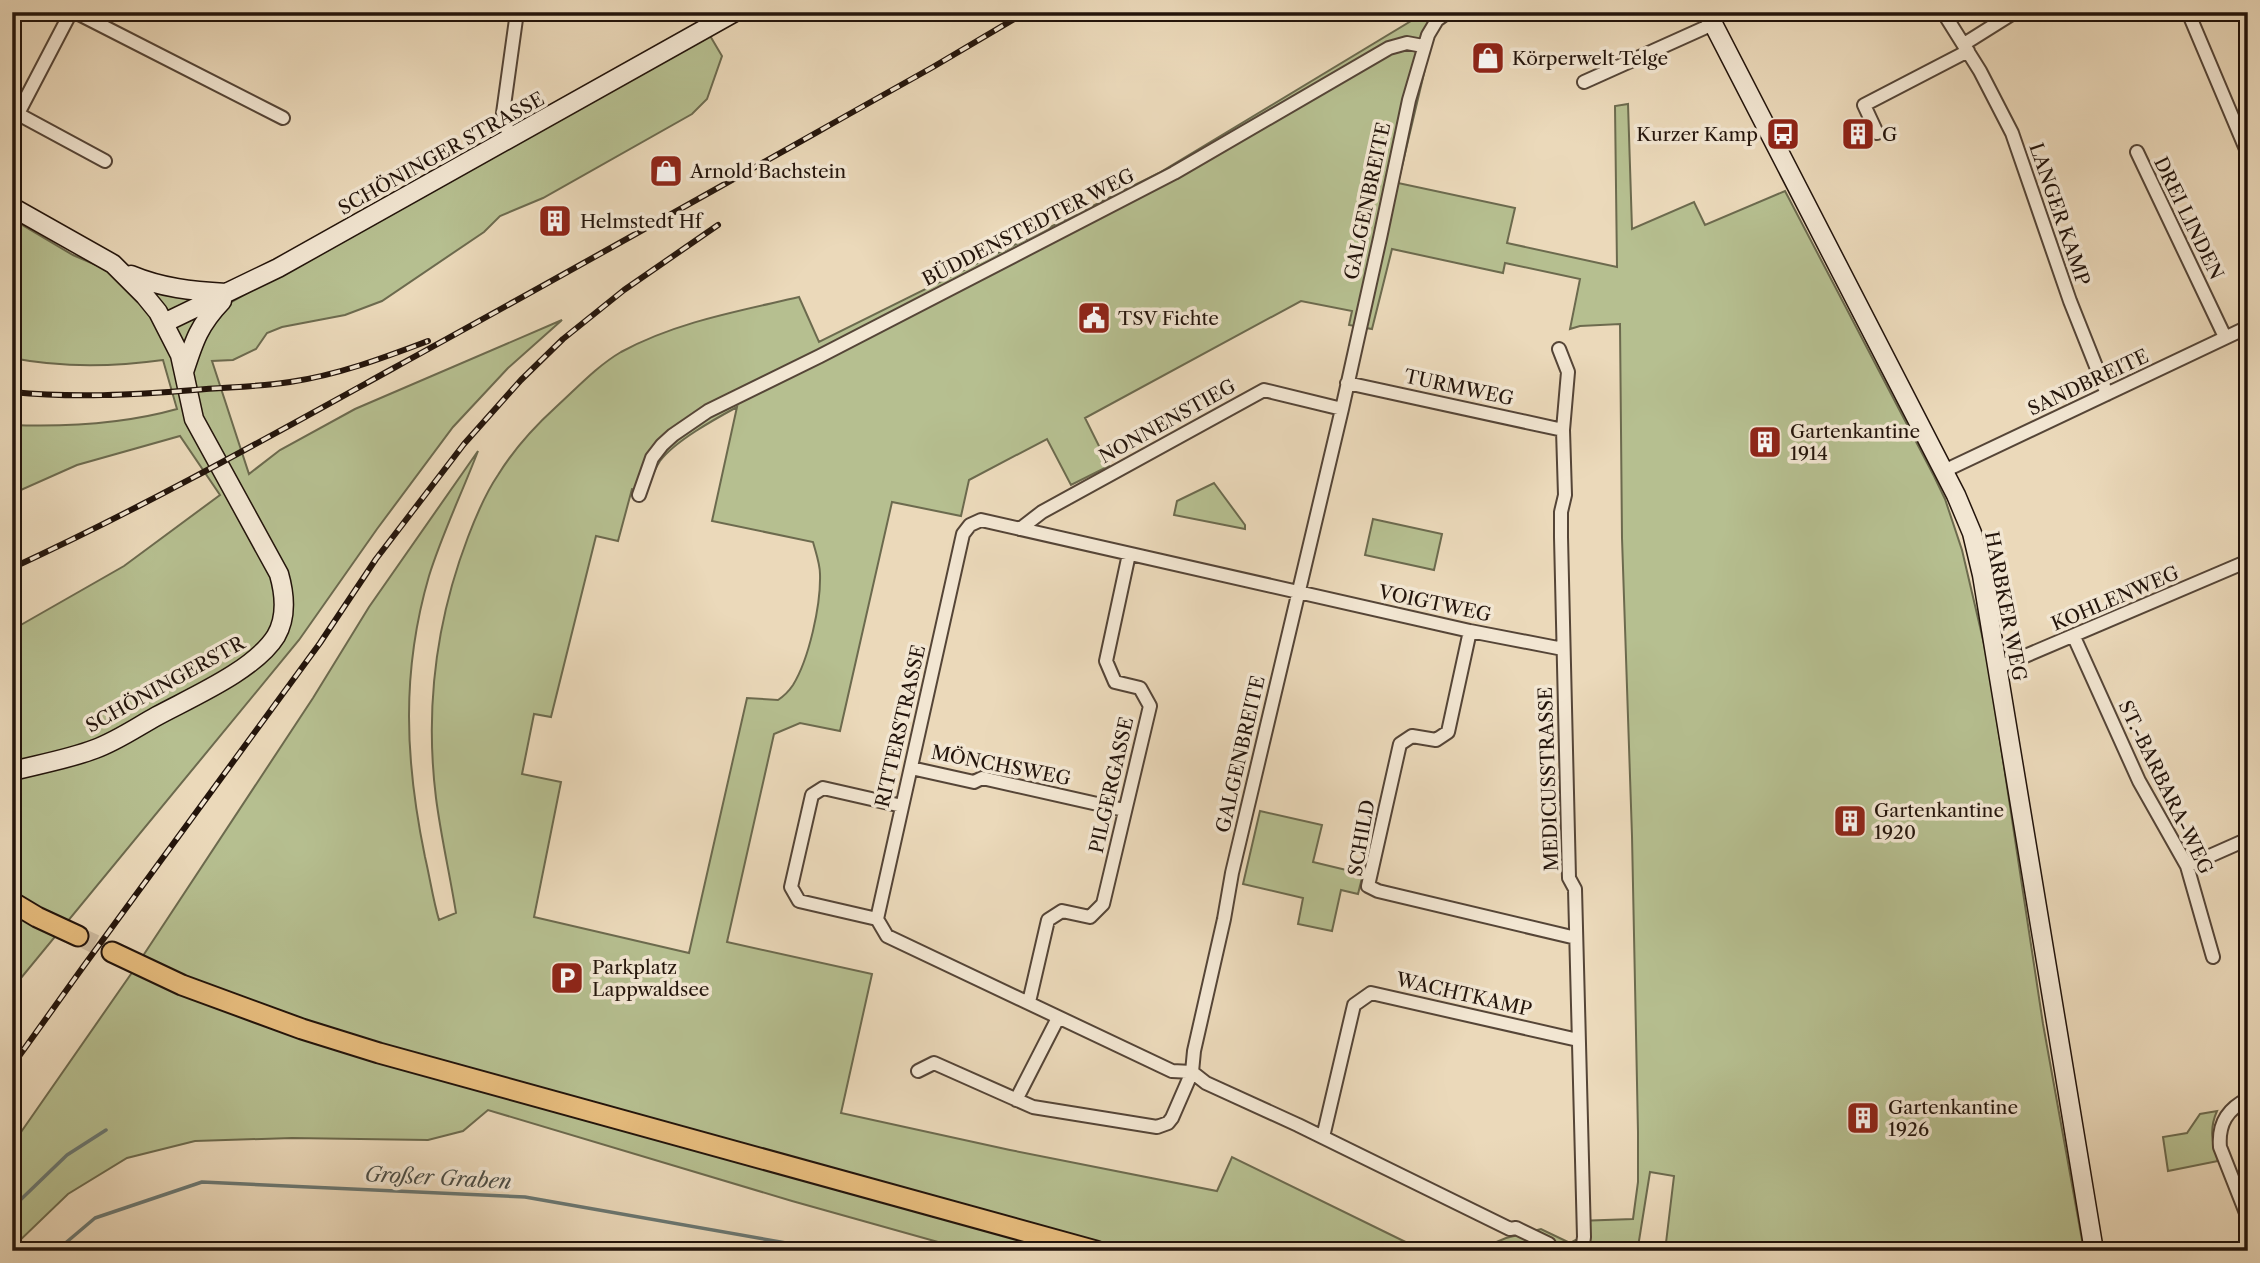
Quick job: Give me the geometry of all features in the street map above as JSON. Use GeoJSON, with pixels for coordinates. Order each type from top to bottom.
{"type":"FeatureCollection","features":[{"type":"Feature","properties":{"kind":"main road","name":"SCHÖNINGER STRASSE"},"geometry":{"type":"LineString","coordinates":[[164,323],[278,268],[735,12]]}},
{"type":"Feature","properties":{"kind":"main road","name":"HARBKER WEG"},"geometry":{"type":"LineString","coordinates":[[1710,18],[1944,471],[1963,511],[1977,552],[2094,1251]]}},
{"type":"Feature","properties":{"kind":"main road"},"geometry":{"type":"LineString","coordinates":[[12,207],[124,272],[153,285],[230,293]]}},
{"type":"Feature","properties":{"kind":"main road","name":"SCHÖNINGERSTR"},"geometry":{"type":"LineString","coordinates":[[12,771],[79,754],[120,737],[225,678],[260,655],[277,634],[283,620],[284,590],[279,574],[194,419],[176,346],[164,323],[124,272]]}},
{"type":"Feature","properties":{"kind":"main road"},"geometry":{"type":"LineString","coordinates":[[184,372],[196,336],[205,320],[230,293]]}},
{"type":"Feature","properties":{"kind":"main road"},"geometry":{"type":"LineString","coordinates":[[12,902],[78,936]]}},
{"type":"Feature","properties":{"kind":"main road"},"geometry":{"type":"LineString","coordinates":[[112,952],[182,985],[302,1029],[379,1053],[1096,1251]]}},
{"type":"Feature","properties":{"kind":"street"},"geometry":{"type":"LineString","coordinates":[[105,161],[15,119],[73,12],[283,118]]}},
{"type":"Feature","properties":{"kind":"street"},"geometry":{"type":"LineString","coordinates":[[510,139],[503,113],[517,12]]}},
{"type":"Feature","properties":{"kind":"street"},"geometry":{"type":"LineString","coordinates":[[1423,46],[1437,20],[1448,12]]}},
{"type":"Feature","properties":{"kind":"street","name":"LANGER KAMP"},"geometry":{"type":"LineString","coordinates":[[1943,12],[1966,47],[2012,133],[2070,301],[2107,394]]}},
{"type":"Feature","properties":{"kind":"street"},"geometry":{"type":"LineString","coordinates":[[1877,133],[1864,105],[1966,47],[2015,12]]}},
{"type":"Feature","properties":{"kind":"street"},"geometry":{"type":"LineString","coordinates":[[2188,12],[2248,153]]}},
{"type":"Feature","properties":{"kind":"street","name":"HARBKER WEG"},"geometry":{"type":"LineString","coordinates":[[1584,82],[1710,18]]}},
{"type":"Feature","properties":{"kind":"street","name":"BÜDDENSTEDTER WEG"},"geometry":{"type":"LineString","coordinates":[[639,495],[652,458],[662,445],[708,411],[1174,173],[1389,48],[1406,43],[1423,46]]}},
{"type":"Feature","properties":{"kind":"street","name":"GALGENBREITE"},"geometry":{"type":"LineString","coordinates":[[1016,1100],[1033,1107],[1163,1126],[1172,1118],[1192,1072],[1194,1051],[1232,873],[1342,409],[1423,46]]}},
{"type":"Feature","properties":{"kind":"street","name":"DREI LINDEN"},"geometry":{"type":"LineString","coordinates":[[2137,152],[2225,337]]}},
{"type":"Feature","properties":{"kind":"street","name":"SANDBREITE"},"geometry":{"type":"LineString","coordinates":[[1944,471],[2248,327]]}},
{"type":"Feature","properties":{"kind":"street","name":"MEDICUSSTRASSE"},"geometry":{"type":"LineString","coordinates":[[1559,349],[1567,372],[1563,429],[1565,495],[1561,512],[1563,649],[1569,878],[1574,889],[1576,938],[1584,1237],[1582,1251]]}},
{"type":"Feature","properties":{"kind":"street","name":"TURMWEG"},"geometry":{"type":"LineString","coordinates":[[1348,383],[1563,429]]}},
{"type":"Feature","properties":{"kind":"street","name":"NONNENSTIEG"},"geometry":{"type":"LineString","coordinates":[[1020,529],[1042,512],[1264,390],[1342,409]]}},
{"type":"Feature","properties":{"kind":"street","name":"RITTERSTRASSE"},"geometry":{"type":"LineString","coordinates":[[877,919],[963,534],[970,525],[981,520],[1298,592]]}},
{"type":"Feature","properties":{"kind":"street","name":"PILGERGASSE"},"geometry":{"type":"LineString","coordinates":[[1029,1002],[1048,920],[1062,911],[1090,917],[1103,904],[1150,706],[1140,688],[1115,682],[1106,661],[1129,554]]}},
{"type":"Feature","properties":{"kind":"street","name":"KOHLENWEG"},"geometry":{"type":"LineString","coordinates":[[1997,668],[2248,561]]}},
{"type":"Feature","properties":{"kind":"street","name":"VOIGTWEG"},"geometry":{"type":"LineString","coordinates":[[1298,592],[1563,649]]}},
{"type":"Feature","properties":{"kind":"street","name":"SCHILD"},"geometry":{"type":"LineString","coordinates":[[1470,631],[1448,732],[1436,740],[1412,736],[1400,744],[1368,886],[1378,891],[1576,938]]}},
{"type":"Feature","properties":{"kind":"street","name":"ST.-BARBARA-WEG"},"geometry":{"type":"LineString","coordinates":[[2074,637],[2139,781],[2187,866],[2213,957]]}},
{"type":"Feature","properties":{"kind":"street","name":"MÖNCHSWEG"},"geometry":{"type":"LineString","coordinates":[[911,768],[974,782],[982,778],[1125,810]]}},
{"type":"Feature","properties":{"kind":"street"},"geometry":{"type":"LineString","coordinates":[[902,806],[823,788],[811,794],[791,887],[799,901],[877,919],[887,936],[1171,1071],[1192,1072],[1206,1083],[1510,1229],[1516,1228],[1538,1238],[1557,1251]]}},
{"type":"Feature","properties":{"kind":"street"},"geometry":{"type":"LineString","coordinates":[[2187,866],[2248,839]]}},
{"type":"Feature","properties":{"kind":"street","name":"WACHTKAMP"},"geometry":{"type":"LineString","coordinates":[[1323,1137],[1354,1005],[1371,993],[1578,1040]]}},
{"type":"Feature","properties":{"kind":"street"},"geometry":{"type":"LineString","coordinates":[[918,1071],[934,1063],[1016,1100],[1058,1018]]}},
{"type":"Feature","properties":{"kind":"street"},"geometry":{"type":"LineString","coordinates":[[2248,1099],[2235,1106],[2228,1114],[2220,1128],[2219,1138],[2220,1147],[2248,1218]]}},
{"type":"Feature","properties":{"kind":"green space"},"geometry":{"type":"Polygon","coordinates":[[[1426,12],[1457,12],[1413,43],[1425,69],[1398,183],[1515,208],[1507,243],[1617,267],[1615,106],[1628,104],[1632,229],[1694,202],[1705,225],[1785,191],[1934,476],[1945,499],[1962,550],[1988,661],[2043,1024],[2084,1251],[1665,1251],[1475,1251],[1506,1238],[1541,1229],[1570,1243],[1577,1239],[1577,1221],[1633,1219],[1638,1182],[1638,1132],[1622,538],[1620,324],[1570,329],[1580,279],[1505,263],[1503,273],[1392,249],[1372,329],[1349,325],[1352,311],[1301,301],[1085,418],[1109,466],[1071,485],[1047,439],[969,480],[961,516],[892,502],[840,731],[800,723],[774,734],[727,942],[872,974],[841,1113],[1217,1191],[1232,1157],[1424,1251],[970,1251],[488,1110],[463,1131],[428,1140],[292,1138],[195,1141],[127,1158],[68,1194],[12,1248],[12,1145],[131,974],[313,698],[369,607],[478,451],[429,576],[420,612],[410,682],[413,786],[439,920],[456,913],[438,813],[433,765],[433,698],[441,633],[457,569],[481,505],[511,456],[540,422],[612,358],[664,333],[708,318],[799,297],[819,342],[1159,173],[1426,12]],[[737,407],[696,431],[667,453],[656,468],[646,491],[632,489],[618,541],[596,536],[551,717],[534,714],[522,774],[561,782],[534,917],[689,953],[747,698],[778,700],[793,685],[809,647],[820,587],[819,566],[813,542],[712,521],[737,407]],[[1650,1172],[1638,1247],[1665,1251],[1674,1176],[1650,1172]]]}},
{"type":"Feature","properties":{"kind":"green space"},"geometry":{"type":"Polygon","coordinates":[[[709,34],[722,56],[707,99],[692,114],[543,198],[500,216],[484,232],[382,301],[345,315],[282,327],[267,333],[256,349],[233,360],[212,361],[249,474],[280,450],[355,409],[562,320],[508,368],[453,427],[299,640],[12,989],[12,630],[124,566],[220,495],[180,436],[77,465],[12,494],[12,425],[96,423],[177,409],[163,360],[87,365],[50,364],[12,358],[12,219],[73,255],[163,294],[228,304],[709,34]]]}},
{"type":"Feature","properties":{"kind":"green space"},"geometry":{"type":"Polygon","coordinates":[[[1214,483],[1245,525],[1245,529],[1174,515],[1177,501],[1214,483]]]}},
{"type":"Feature","properties":{"kind":"green space"},"geometry":{"type":"Polygon","coordinates":[[[1373,519],[1442,534],[1434,570],[1365,555],[1373,519]]]}},
{"type":"Feature","properties":{"kind":"green space"},"geometry":{"type":"Polygon","coordinates":[[[1260,811],[1322,825],[1313,862],[1363,874],[1358,894],[1341,890],[1332,931],[1298,924],[1303,898],[1243,884],[1260,811]]]}},
{"type":"Feature","properties":{"kind":"green space"},"geometry":{"type":"Polygon","coordinates":[[[2217,1111],[2212,1136],[2218,1161],[2168,1171],[2163,1137],[2187,1133],[2200,1114],[2217,1111]]]}},
{"type":"Feature","properties":{"kind":"waterway"},"geometry":{"type":"LineString","coordinates":[[12,1208],[67,1155],[106,1130]]}},
{"type":"Feature","properties":{"kind":"waterway","name":"Großer Graben"},"geometry":{"type":"LineString","coordinates":[[56,1251],[95,1218],[202,1182],[525,1197],[832,1251]]}},
{"type":"Feature","properties":{"kind":"tunnel"},"geometry":{"type":"LineString","coordinates":[[78,936],[112,952]]}},
{"type":"Feature","properties":{"kind":"railway"},"geometry":{"type":"LineString","coordinates":[[12,568],[156,497],[298,421],[933,67],[1026,12]]}},
{"type":"Feature","properties":{"kind":"railway"},"geometry":{"type":"LineString","coordinates":[[12,1066],[320,643],[376,559],[464,444],[521,380],[563,339],[624,290],[718,225]]}},
{"type":"Feature","properties":{"kind":"railway"},"geometry":{"type":"LineString","coordinates":[[12,392],[103,395],[278,384],[343,370],[428,341]]}},
{"type":"Feature","properties":{"kind":"place","name":"Körperwelt Telge"},"geometry":{"type":"Point","coordinates":[1488,58]}},
{"type":"Feature","properties":{"kind":"place","name":"Kurzer Kamp"},"geometry":{"type":"Point","coordinates":[1783,134]}},
{"type":"Feature","properties":{"kind":"place","name":"G"},"geometry":{"type":"Point","coordinates":[1858,134]}},
{"type":"Feature","properties":{"kind":"place","name":"Arnold Bachstein"},"geometry":{"type":"Point","coordinates":[666,171]}},
{"type":"Feature","properties":{"kind":"place","name":"Helmstedt Hf"},"geometry":{"type":"Point","coordinates":[555,221]}},
{"type":"Feature","properties":{"kind":"place","name":"TSV Fichte"},"geometry":{"type":"Point","coordinates":[1094,318]}},
{"type":"Feature","properties":{"kind":"place","name":"Gartenkantine 1914"},"geometry":{"type":"Point","coordinates":[1765,442]}},
{"type":"Feature","properties":{"kind":"place","name":"Gartenkantine 1920"},"geometry":{"type":"Point","coordinates":[1850,821]}},
{"type":"Feature","properties":{"kind":"place","name":"Parkplatz Lappwaldsee"},"geometry":{"type":"Point","coordinates":[567,978]}},
{"type":"Feature","properties":{"kind":"place","name":"Gartenkantine 1926"},"geometry":{"type":"Point","coordinates":[1863,1118]}}]}
